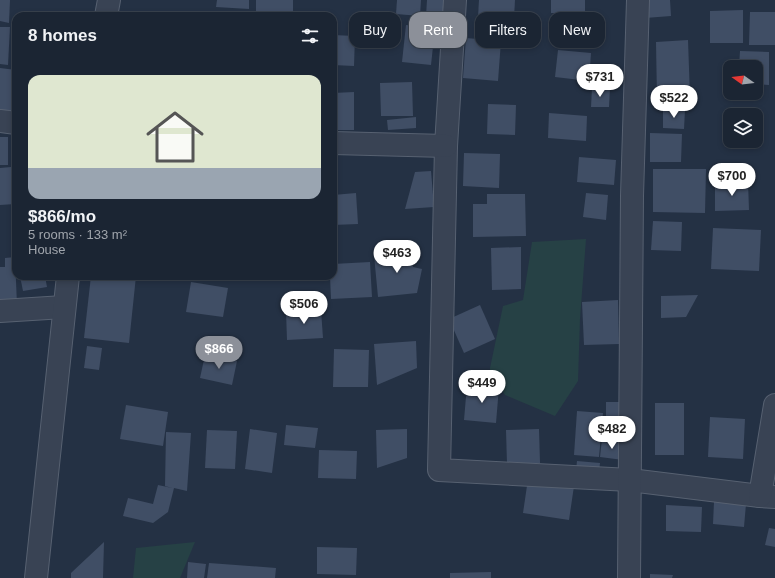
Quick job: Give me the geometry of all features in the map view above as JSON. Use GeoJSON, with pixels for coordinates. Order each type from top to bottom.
{"type":"FeatureCollection","features":[{"type":"Feature","properties":{"kind":"street"},"geometry":{"type":"LineString","coordinates":[[107,12],[109,0]]}},
{"type":"Feature","properties":{"kind":"street"},"geometry":{"type":"LineString","coordinates":[[455,0],[446,146],[439,470],[630,480],[767,496],[775,405]]}},
{"type":"Feature","properties":{"kind":"street"},"geometry":{"type":"LineString","coordinates":[[629,578],[632,196],[638,0]]}},
{"type":"Feature","properties":{"kind":"street"},"geometry":{"type":"LineString","coordinates":[[0,121],[12,122]]}},
{"type":"Feature","properties":{"kind":"street"},"geometry":{"type":"LineString","coordinates":[[337,143],[446,146]]}},
{"type":"Feature","properties":{"kind":"street"},"geometry":{"type":"LineString","coordinates":[[36,578],[67,280]]}},
{"type":"Feature","properties":{"kind":"street"},"geometry":{"type":"LineString","coordinates":[[0,311],[64,307]]}},
{"type":"Feature","properties":{"kind":"green space"},"geometry":{"type":"Polygon","coordinates":[[[586,239],[580,319],[578,381],[555,416],[505,395],[490,372],[490,368],[503,306],[523,300],[532,242],[586,239]]]}},
{"type":"Feature","properties":{"kind":"green space"},"geometry":{"type":"Polygon","coordinates":[[[195,542],[180,578],[133,578],[136,548],[195,542]]]}},
{"type":"Feature","properties":{"kind":"building"},"geometry":{"type":"Polygon","coordinates":[[[0,0],[10,0],[9,23],[0,21],[0,0]]]}},
{"type":"Feature","properties":{"kind":"building"},"geometry":{"type":"Polygon","coordinates":[[[217,0],[249,0],[249,9],[216,7],[217,0]]]}},
{"type":"Feature","properties":{"kind":"building"},"geometry":{"type":"Polygon","coordinates":[[[256,0],[293,0],[293,12],[256,12],[256,0]]]}},
{"type":"Feature","properties":{"kind":"building"},"geometry":{"type":"Polygon","coordinates":[[[397,0],[421,0],[420,12],[409,12],[409,15],[401,14],[401,12],[396,12],[397,0]]]}},
{"type":"Feature","properties":{"kind":"building"},"geometry":{"type":"Polygon","coordinates":[[[427,0],[445,0],[444,12],[426,12],[427,0]]]}},
{"type":"Feature","properties":{"kind":"building"},"geometry":{"type":"Polygon","coordinates":[[[479,0],[515,0],[514,12],[478,12],[479,0]]]}},
{"type":"Feature","properties":{"kind":"building"},"geometry":{"type":"Polygon","coordinates":[[[551,0],[585,0],[585,12],[551,12],[551,0]]]}},
{"type":"Feature","properties":{"kind":"building"},"geometry":{"type":"Polygon","coordinates":[[[645,0],[670,0],[671,16],[645,18],[645,0]]]}},
{"type":"Feature","properties":{"kind":"building"},"geometry":{"type":"Polygon","coordinates":[[[743,10],[743,43],[710,43],[710,11],[743,10]]]}},
{"type":"Feature","properties":{"kind":"building"},"geometry":{"type":"Polygon","coordinates":[[[750,12],[775,12],[775,45],[749,45],[750,12]]]}},
{"type":"Feature","properties":{"kind":"building"},"geometry":{"type":"Polygon","coordinates":[[[406,25],[409,25],[409,48],[433,48],[431,65],[402,62],[406,25]]]}},
{"type":"Feature","properties":{"kind":"building"},"geometry":{"type":"Polygon","coordinates":[[[0,27],[10,27],[8,65],[0,64],[0,27]]]}},
{"type":"Feature","properties":{"kind":"building"},"geometry":{"type":"Polygon","coordinates":[[[337,35],[349,36],[349,48],[355,48],[354,66],[337,65],[337,35]]]}},
{"type":"Feature","properties":{"kind":"building"},"geometry":{"type":"Polygon","coordinates":[[[467,38],[475,39],[475,48],[500,48],[498,81],[463,78],[467,38]]]}},
{"type":"Feature","properties":{"kind":"building"},"geometry":{"type":"Polygon","coordinates":[[[688,40],[690,97],[657,99],[656,42],[688,40]]]}},
{"type":"Feature","properties":{"kind":"building"},"geometry":{"type":"Polygon","coordinates":[[[558,50],[591,53],[589,81],[555,77],[558,50]]]}},
{"type":"Feature","properties":{"kind":"building"},"geometry":{"type":"Polygon","coordinates":[[[740,51],[769,52],[769,85],[763,85],[763,60],[739,60],[740,51]]]}},
{"type":"Feature","properties":{"kind":"building"},"geometry":{"type":"Polygon","coordinates":[[[0,68],[12,70],[12,116],[0,114],[0,68]]]}},
{"type":"Feature","properties":{"kind":"building"},"geometry":{"type":"Polygon","coordinates":[[[412,82],[413,116],[381,116],[380,83],[412,82]]]}},
{"type":"Feature","properties":{"kind":"building"},"geometry":{"type":"Polygon","coordinates":[[[592,88],[610,88],[609,107],[591,107],[592,88]]]}},
{"type":"Feature","properties":{"kind":"building"},"geometry":{"type":"Polygon","coordinates":[[[354,92],[354,130],[337,130],[337,93],[354,92]]]}},
{"type":"Feature","properties":{"kind":"building"},"geometry":{"type":"Polygon","coordinates":[[[488,104],[516,105],[515,135],[487,134],[488,104]]]}},
{"type":"Feature","properties":{"kind":"building"},"geometry":{"type":"Polygon","coordinates":[[[663,110],[685,110],[684,129],[663,128],[663,110]]]}},
{"type":"Feature","properties":{"kind":"building"},"geometry":{"type":"Polygon","coordinates":[[[549,113],[587,116],[586,141],[548,138],[549,113]]]}},
{"type":"Feature","properties":{"kind":"building"},"geometry":{"type":"Polygon","coordinates":[[[416,117],[416,128],[388,130],[387,120],[416,117]]]}},
{"type":"Feature","properties":{"kind":"building"},"geometry":{"type":"Polygon","coordinates":[[[650,133],[682,134],[681,162],[650,162],[650,133]]]}},
{"type":"Feature","properties":{"kind":"building"},"geometry":{"type":"Polygon","coordinates":[[[0,137],[8,137],[8,165],[0,165],[0,137]]]}},
{"type":"Feature","properties":{"kind":"building"},"geometry":{"type":"Polygon","coordinates":[[[464,153],[500,154],[499,188],[463,186],[464,153]]]}},
{"type":"Feature","properties":{"kind":"building"},"geometry":{"type":"Polygon","coordinates":[[[579,157],[616,160],[614,185],[577,182],[579,157]]]}},
{"type":"Feature","properties":{"kind":"building"},"geometry":{"type":"Polygon","coordinates":[[[11,167],[12,204],[0,205],[0,168],[11,167]]]}},
{"type":"Feature","properties":{"kind":"building"},"geometry":{"type":"Polygon","coordinates":[[[653,169],[706,169],[705,213],[653,212],[653,169]]]}},
{"type":"Feature","properties":{"kind":"building"},"geometry":{"type":"Polygon","coordinates":[[[431,171],[434,207],[405,209],[415,172],[431,171]]]}},
{"type":"Feature","properties":{"kind":"building"},"geometry":{"type":"Polygon","coordinates":[[[748,182],[749,210],[715,211],[715,183],[748,182]]]}},
{"type":"Feature","properties":{"kind":"building"},"geometry":{"type":"Polygon","coordinates":[[[356,193],[358,224],[337,225],[337,195],[356,193]]]}},
{"type":"Feature","properties":{"kind":"building"},"geometry":{"type":"Polygon","coordinates":[[[586,193],[608,195],[606,220],[583,217],[586,193]]]}},
{"type":"Feature","properties":{"kind":"building"},"geometry":{"type":"Polygon","coordinates":[[[487,194],[525,194],[526,236],[473,237],[473,204],[487,204],[487,194]]]}},
{"type":"Feature","properties":{"kind":"building"},"geometry":{"type":"Polygon","coordinates":[[[653,221],[682,222],[681,251],[651,250],[653,221]]]}},
{"type":"Feature","properties":{"kind":"building"},"geometry":{"type":"Polygon","coordinates":[[[713,228],[761,230],[759,271],[711,269],[713,228]]]}},
{"type":"Feature","properties":{"kind":"building"},"geometry":{"type":"Polygon","coordinates":[[[521,247],[521,289],[492,290],[491,248],[521,247]]]}},
{"type":"Feature","properties":{"kind":"building"},"geometry":{"type":"Polygon","coordinates":[[[412,251],[413,267],[422,269],[417,293],[378,297],[374,255],[412,251]]]}},
{"type":"Feature","properties":{"kind":"building"},"geometry":{"type":"Polygon","coordinates":[[[12,257],[12,280],[16,280],[17,305],[0,305],[0,267],[5,267],[5,258],[12,257]]]}},
{"type":"Feature","properties":{"kind":"building"},"geometry":{"type":"Polygon","coordinates":[[[370,262],[372,297],[331,299],[330,280],[337,280],[337,264],[370,262]]]}},
{"type":"Feature","properties":{"kind":"building"},"geometry":{"type":"Polygon","coordinates":[[[21,280],[46,280],[47,287],[23,291],[21,280]]]}},
{"type":"Feature","properties":{"kind":"building"},"geometry":{"type":"Polygon","coordinates":[[[91,280],[136,280],[129,343],[84,338],[91,280]]]}},
{"type":"Feature","properties":{"kind":"building"},"geometry":{"type":"Polygon","coordinates":[[[191,282],[228,288],[223,317],[186,312],[191,282]]]}},
{"type":"Feature","properties":{"kind":"building"},"geometry":{"type":"Polygon","coordinates":[[[698,295],[686,317],[661,318],[661,296],[698,295]]]}},
{"type":"Feature","properties":{"kind":"building"},"geometry":{"type":"Polygon","coordinates":[[[618,300],[619,344],[584,345],[582,302],[618,300]]]}},
{"type":"Feature","properties":{"kind":"building"},"geometry":{"type":"Polygon","coordinates":[[[480,305],[495,339],[464,353],[449,319],[480,305]]]}},
{"type":"Feature","properties":{"kind":"building"},"geometry":{"type":"Polygon","coordinates":[[[321,310],[323,338],[287,340],[286,311],[321,310]]]}},
{"type":"Feature","properties":{"kind":"building"},"geometry":{"type":"Polygon","coordinates":[[[416,341],[417,368],[377,385],[374,344],[416,341]]]}},
{"type":"Feature","properties":{"kind":"building"},"geometry":{"type":"Polygon","coordinates":[[[87,346],[102,348],[99,370],[84,368],[87,346]]]}},
{"type":"Feature","properties":{"kind":"building"},"geometry":{"type":"Polygon","coordinates":[[[334,349],[369,350],[368,387],[333,387],[334,349]]]}},
{"type":"Feature","properties":{"kind":"building"},"geometry":{"type":"Polygon","coordinates":[[[205,355],[237,361],[232,385],[200,378],[205,355]]]}},
{"type":"Feature","properties":{"kind":"building"},"geometry":{"type":"Polygon","coordinates":[[[467,385],[499,387],[496,423],[464,420],[467,385]]]}},
{"type":"Feature","properties":{"kind":"building"},"geometry":{"type":"Polygon","coordinates":[[[606,402],[622,402],[622,432],[606,432],[606,402]]]}},
{"type":"Feature","properties":{"kind":"building"},"geometry":{"type":"Polygon","coordinates":[[[655,403],[684,403],[684,455],[655,455],[655,403]]]}},
{"type":"Feature","properties":{"kind":"building"},"geometry":{"type":"Polygon","coordinates":[[[126,405],[168,412],[163,446],[120,439],[126,405]]]}},
{"type":"Feature","properties":{"kind":"building"},"geometry":{"type":"Polygon","coordinates":[[[577,411],[603,413],[599,457],[574,455],[577,411]]]}},
{"type":"Feature","properties":{"kind":"building"},"geometry":{"type":"Polygon","coordinates":[[[710,417],[745,419],[743,459],[708,457],[710,417]]]}},
{"type":"Feature","properties":{"kind":"building"},"geometry":{"type":"Polygon","coordinates":[[[286,425],[318,428],[315,448],[284,445],[286,425]]]}},
{"type":"Feature","properties":{"kind":"building"},"geometry":{"type":"Polygon","coordinates":[[[250,429],[277,433],[272,473],[245,469],[250,429]]]}},
{"type":"Feature","properties":{"kind":"building"},"geometry":{"type":"Polygon","coordinates":[[[407,429],[407,458],[377,468],[376,430],[407,429]]]}},
{"type":"Feature","properties":{"kind":"building"},"geometry":{"type":"Polygon","coordinates":[[[539,429],[540,463],[507,464],[506,430],[539,429]]]}},
{"type":"Feature","properties":{"kind":"building"},"geometry":{"type":"Polygon","coordinates":[[[207,430],[237,431],[235,469],[205,468],[207,430]]]}},
{"type":"Feature","properties":{"kind":"building"},"geometry":{"type":"Polygon","coordinates":[[[166,432],[191,433],[187,491],[174,488],[168,512],[153,523],[123,516],[128,498],[153,504],[158,485],[172,488],[165,486],[166,432]]]}},
{"type":"Feature","properties":{"kind":"building"},"geometry":{"type":"Polygon","coordinates":[[[602,439],[625,442],[623,460],[600,457],[602,439]]]}},
{"type":"Feature","properties":{"kind":"building"},"geometry":{"type":"Polygon","coordinates":[[[319,450],[357,451],[356,479],[318,478],[319,450]]]}},
{"type":"Feature","properties":{"kind":"building"},"geometry":{"type":"Polygon","coordinates":[[[577,461],[600,463],[599,472],[576,470],[577,461]]]}},
{"type":"Feature","properties":{"kind":"building"},"geometry":{"type":"Polygon","coordinates":[[[528,479],[574,486],[569,520],[523,513],[528,479]]]}},
{"type":"Feature","properties":{"kind":"building"},"geometry":{"type":"Polygon","coordinates":[[[714,502],[746,504],[744,527],[713,524],[714,502]]]}},
{"type":"Feature","properties":{"kind":"building"},"geometry":{"type":"Polygon","coordinates":[[[666,505],[702,507],[701,532],[666,531],[666,505]]]}},
{"type":"Feature","properties":{"kind":"building"},"geometry":{"type":"Polygon","coordinates":[[[769,528],[775,529],[775,547],[765,545],[769,528]]]}},
{"type":"Feature","properties":{"kind":"building"},"geometry":{"type":"Polygon","coordinates":[[[104,542],[103,578],[71,578],[71,573],[104,542]]]}},
{"type":"Feature","properties":{"kind":"building"},"geometry":{"type":"Polygon","coordinates":[[[317,547],[357,548],[356,575],[317,574],[317,547]]]}},
{"type":"Feature","properties":{"kind":"building"},"geometry":{"type":"Polygon","coordinates":[[[188,562],[206,564],[204,578],[187,578],[188,562]]]}},
{"type":"Feature","properties":{"kind":"building"},"geometry":{"type":"Polygon","coordinates":[[[209,563],[276,568],[275,578],[207,578],[209,563]]]}},
{"type":"Feature","properties":{"kind":"building"},"geometry":{"type":"Polygon","coordinates":[[[491,572],[491,578],[450,578],[450,573],[491,572]]]}},
{"type":"Feature","properties":{"kind":"building"},"geometry":{"type":"Polygon","coordinates":[[[650,574],[673,575],[672,578],[650,578],[650,574]]]}}]}
